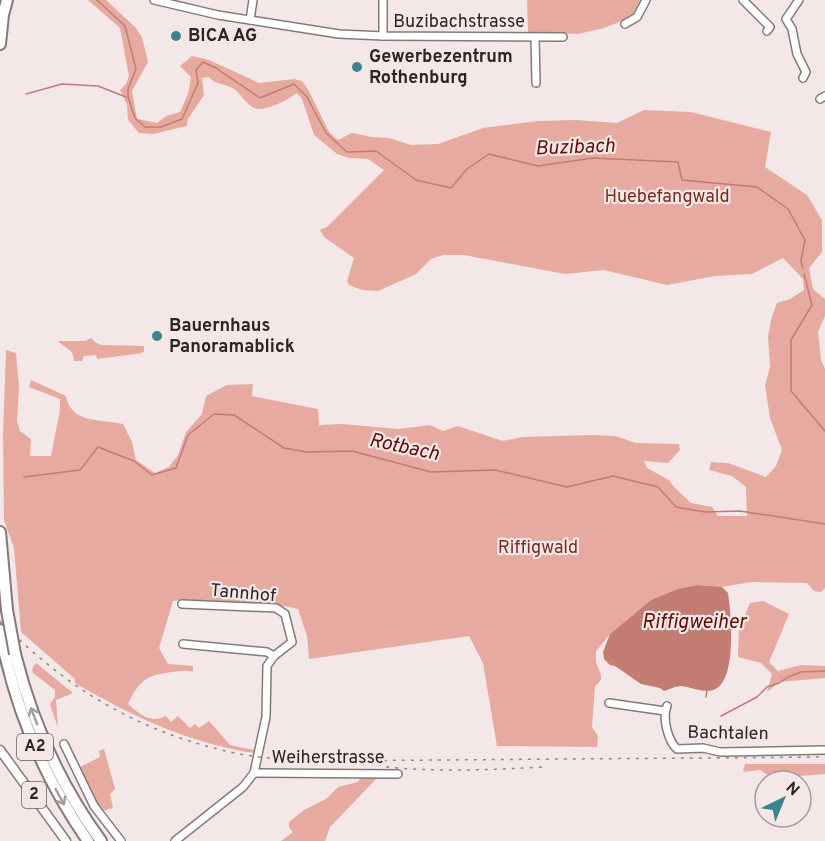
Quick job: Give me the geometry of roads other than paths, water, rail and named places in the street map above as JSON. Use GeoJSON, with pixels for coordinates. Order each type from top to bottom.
{"type":"FeatureCollection","features":[{"type":"Feature","properties":{"kind":"highway"},"geometry":{"type":"LineString","coordinates":[[0,44],[7,0]]}},
{"type":"Feature","properties":{"kind":"highway","name":"A2"},"geometry":{"type":"LineString","coordinates":[[0,532],[7,610],[15,654],[32,713],[53,763],[84,817],[101,841]]}},
{"type":"Feature","properties":{"kind":"highway","name":"A2"},"geometry":{"type":"LineString","coordinates":[[0,630],[16,695],[35,747],[67,810],[88,841]]}},
{"type":"Feature","properties":{"kind":"main road","name":"2"},"geometry":{"type":"LineString","coordinates":[[0,750],[66,841]]}},
{"type":"Feature","properties":{"kind":"street","name":"Buzibachstrasse"},"geometry":{"type":"LineString","coordinates":[[154,0],[209,14],[339,34],[563,37]]}},
{"type":"Feature","properties":{"kind":"street"},"geometry":{"type":"LineString","coordinates":[[250,20],[253,0]]}},
{"type":"Feature","properties":{"kind":"street","name":"Buzibachstrasse"},"geometry":{"type":"LineString","coordinates":[[382,36],[383,0]]}},
{"type":"Feature","properties":{"kind":"street"},"geometry":{"type":"LineString","coordinates":[[625,24],[637,17],[646,0]]}},
{"type":"Feature","properties":{"kind":"street"},"geometry":{"type":"LineString","coordinates":[[743,0],[770,27],[767,31]]}},
{"type":"Feature","properties":{"kind":"street"},"geometry":{"type":"LineString","coordinates":[[799,0],[786,19],[792,29],[797,53],[807,72],[803,78]]}},
{"type":"Feature","properties":{"kind":"street","name":"Buzibachstrasse"},"geometry":{"type":"LineString","coordinates":[[535,38],[536,82]]}},
{"type":"Feature","properties":{"kind":"street","name":"Tannhof"},"geometry":{"type":"LineString","coordinates":[[182,604],[276,608],[285,614],[292,642],[274,656],[267,666],[267,711],[254,772]]}},
{"type":"Feature","properties":{"kind":"street"},"geometry":{"type":"LineString","coordinates":[[183,644],[267,652],[274,656]]}},
{"type":"Feature","properties":{"kind":"street","name":"Bachtalen"},"geometry":{"type":"LineString","coordinates":[[609,703],[666,709],[671,742],[678,748],[703,748],[720,752],[825,750]]}},
{"type":"Feature","properties":{"kind":"street"},"geometry":{"type":"LineString","coordinates":[[64,744],[94,806],[121,841]]}},
{"type":"Feature","properties":{"kind":"street","name":"Weiherstrasse"},"geometry":{"type":"LineString","coordinates":[[175,841],[243,787],[254,772],[398,774]]}},
{"type":"Feature","properties":{"kind":"water","name":"Riffigweiher"},"geometry":{"type":"Polygon","coordinates":[[[698,585],[722,587],[728,593],[731,630],[730,661],[721,685],[709,691],[681,686],[664,691],[641,684],[604,659],[603,652],[610,634],[651,600],[678,589],[698,585]]]}},
{"type":"Feature","properties":{"kind":"waterway","name":"Buzibach"},"geometry":{"type":"LineString","coordinates":[[97,0],[125,26],[136,69],[128,89],[128,97],[135,118],[145,127],[161,127],[182,119],[198,83],[196,70],[203,62],[216,68],[260,98],[294,84],[307,97],[326,133],[347,152],[376,151],[416,180],[451,188],[467,169],[489,154],[538,166],[593,158],[678,162],[682,180],[757,187],[788,209],[805,240],[801,261],[803,268]]}},
{"type":"Feature","properties":{"kind":"waterway"},"geometry":{"type":"LineString","coordinates":[[26,94],[62,84],[98,86],[126,97]]}},
{"type":"Feature","properties":{"kind":"waterway","name":"Buzibach"},"geometry":{"type":"LineString","coordinates":[[804,274],[812,305],[791,340],[791,391],[825,431]]}},
{"type":"Feature","properties":{"kind":"waterway","name":"Rotbach"},"geometry":{"type":"LineString","coordinates":[[24,477],[80,470],[98,447],[134,461],[152,475],[176,468],[188,435],[214,414],[234,415],[284,448],[307,452],[352,451],[431,472],[495,470],[567,487],[613,476],[658,487],[676,507],[705,512],[740,511],[825,524]]}},
{"type":"Feature","properties":{"kind":"waterway"},"geometry":{"type":"LineString","coordinates":[[721,716],[757,697],[767,687],[788,677],[801,672],[825,671]]}},
{"type":"Feature","properties":{"kind":"waterway"},"geometry":{"type":"LineString","coordinates":[[706,697],[707,690]]}},
{"type":"Feature","properties":{"kind":"railway"},"geometry":{"type":"LineString","coordinates":[[0,621],[49,665],[101,702],[159,730],[189,741],[244,755],[312,761],[825,757]]}},
{"type":"Feature","properties":{"kind":"railway"},"geometry":{"type":"LineString","coordinates":[[386,767],[426,770],[542,767]]}},
{"type":"Feature","properties":{"kind":"place","name":"BICA AG"},"geometry":{"type":"Point","coordinates":[176,36]}},
{"type":"Feature","properties":{"kind":"place","name":"Gewerbezentrum Rothenburg"},"geometry":{"type":"Point","coordinates":[357,67]}},
{"type":"Feature","properties":{"kind":"place","name":"Bauernhaus Panoramablick"},"geometry":{"type":"Point","coordinates":[157,336]}},
{"type":"Feature","properties":{"kind":"park label","name":"Huebefangwald"},"geometry":{"type":"Point","coordinates":[667,197]}},
{"type":"Feature","properties":{"kind":"park label","name":"Riffigwald"},"geometry":{"type":"Point","coordinates":[538,548]}}]}
